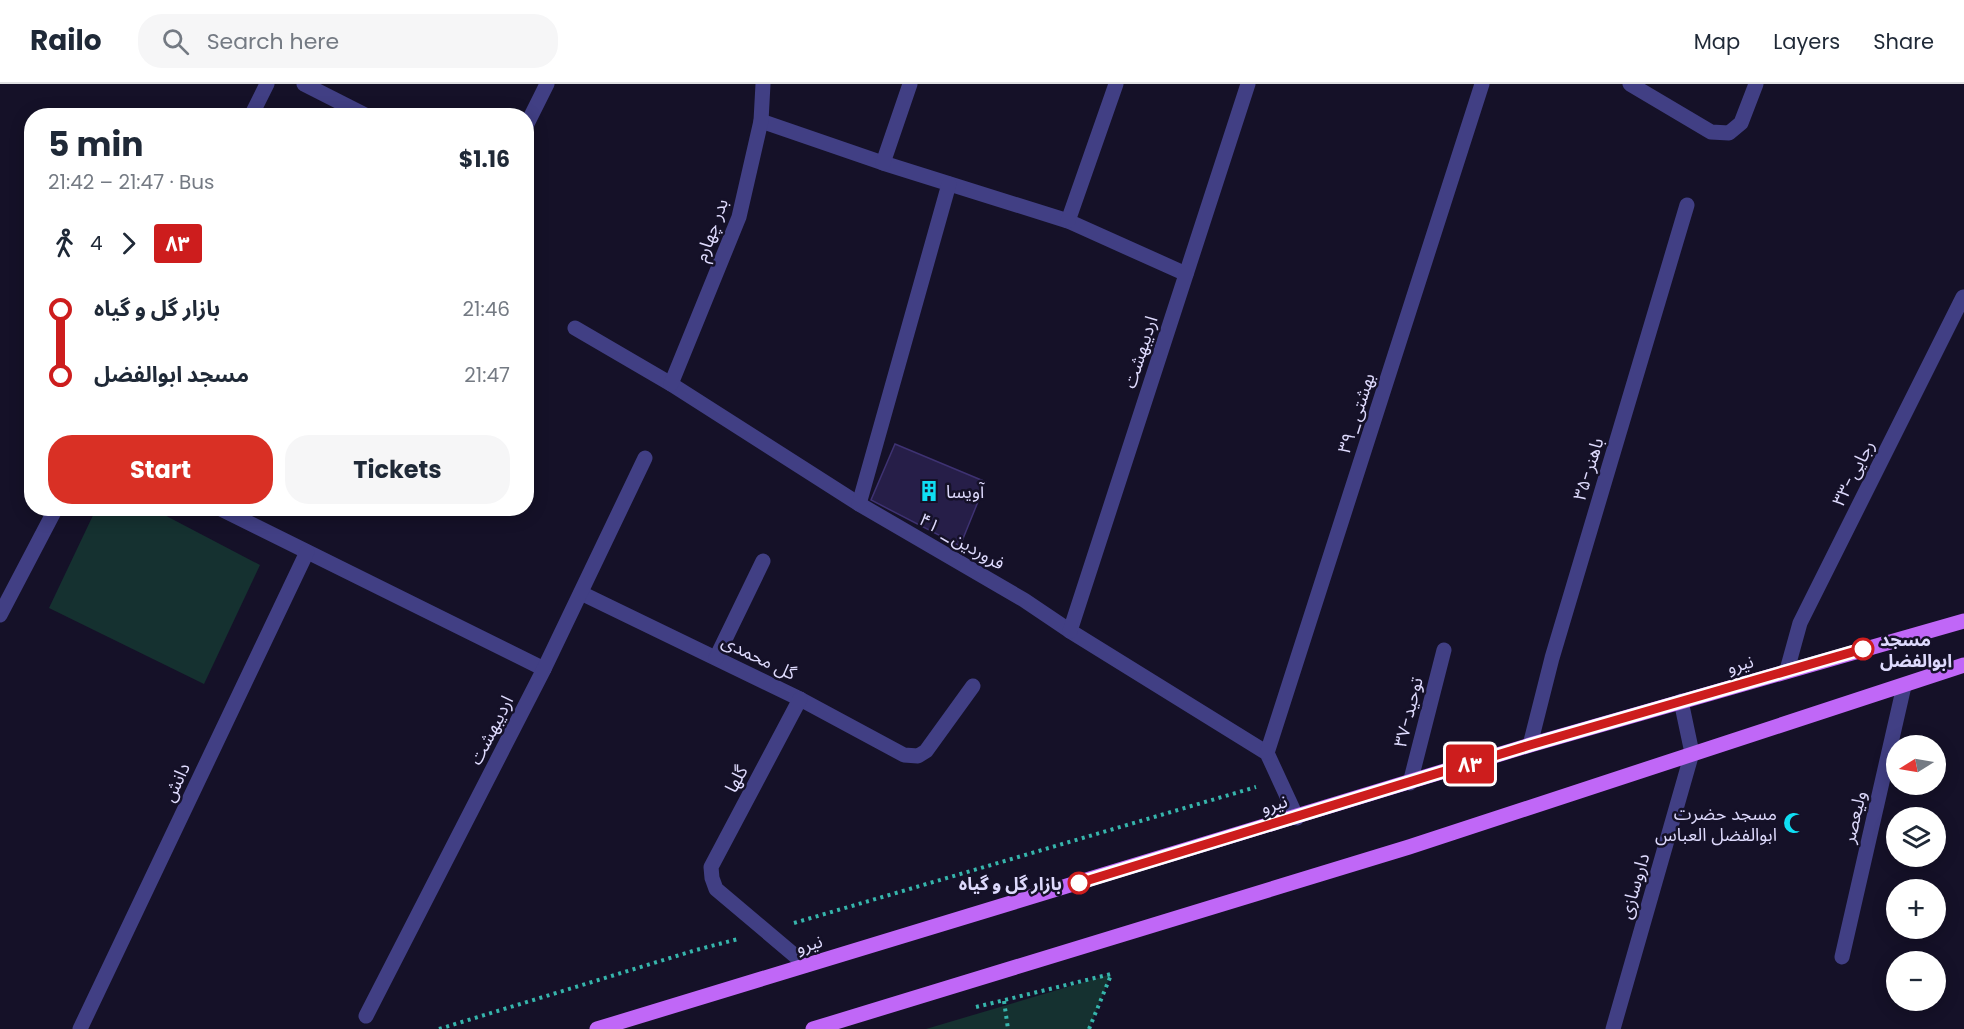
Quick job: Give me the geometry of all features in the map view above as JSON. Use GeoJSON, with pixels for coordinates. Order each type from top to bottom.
{"type":"FeatureCollection","features":[{"type":"Feature","properties":{"kind":"main road","name":"نیرو"},"geometry":{"type":"LineString","coordinates":[[597,1029],[1297,818],[1530,745],[1964,621]]}},
{"type":"Feature","properties":{"kind":"main road"},"geometry":{"type":"LineString","coordinates":[[813,1029],[1409,847],[1964,665]]}},
{"type":"Feature","properties":{"kind":"street"},"geometry":{"type":"LineString","coordinates":[[255,108],[267,84]]}},
{"type":"Feature","properties":{"kind":"street"},"geometry":{"type":"LineString","coordinates":[[304,84],[351,108]]}},
{"type":"Feature","properties":{"kind":"street"},"geometry":{"type":"LineString","coordinates":[[534,110],[547,84]]}},
{"type":"Feature","properties":{"kind":"street","name":"بدر چهارم"},"geometry":{"type":"LineString","coordinates":[[671,384],[739,217],[761,121],[763,84]]}},
{"type":"Feature","properties":{"kind":"street"},"geometry":{"type":"LineString","coordinates":[[883,163],[910,84]]}},
{"type":"Feature","properties":{"kind":"street"},"geometry":{"type":"LineString","coordinates":[[1068,221],[1116,84]]}},
{"type":"Feature","properties":{"kind":"street","name":"اردیبهشت"},"geometry":{"type":"LineString","coordinates":[[1070,632],[1248,84]]}},
{"type":"Feature","properties":{"kind":"street","name":"۳۹_بهشتی"},"geometry":{"type":"LineString","coordinates":[[1267,753],[1482,84]]}},
{"type":"Feature","properties":{"kind":"street"},"geometry":{"type":"LineString","coordinates":[[1630,84],[1711,132],[1729,133],[1742,123],[1756,84]]}},
{"type":"Feature","properties":{"kind":"street"},"geometry":{"type":"LineString","coordinates":[[761,121],[883,163],[1068,221],[1186,274]]}},
{"type":"Feature","properties":{"kind":"street"},"geometry":{"type":"LineString","coordinates":[[859,504],[949,184]]}},
{"type":"Feature","properties":{"kind":"street","name":"۳۵-باهنر"},"geometry":{"type":"LineString","coordinates":[[1530,745],[1556,647],[1687,205]]}},
{"type":"Feature","properties":{"kind":"street","name":"۳۳-رجایی"},"geometry":{"type":"LineString","coordinates":[[1787,670],[1800,623],[1963,297]]}},
{"type":"Feature","properties":{"kind":"street","name":"۴۱ _فروردین"},"geometry":{"type":"LineString","coordinates":[[575,328],[671,384],[859,504],[1024,600],[1070,632],[1267,753]]}},
{"type":"Feature","properties":{"kind":"street","name":"اردیبهشت"},"geometry":{"type":"LineString","coordinates":[[366,1016],[544,669],[645,458]]}},
{"type":"Feature","properties":{"kind":"street"},"geometry":{"type":"LineString","coordinates":[[0,615],[52,516]]}},
{"type":"Feature","properties":{"kind":"street"},"geometry":{"type":"LineString","coordinates":[[235,516],[544,669]]}},
{"type":"Feature","properties":{"kind":"street","name":"دانش"},"geometry":{"type":"LineString","coordinates":[[80,1029],[307,552]]}},
{"type":"Feature","properties":{"kind":"street"},"geometry":{"type":"LineString","coordinates":[[716,658],[763,561]]}},
{"type":"Feature","properties":{"kind":"street","name":"گل محمدی"},"geometry":{"type":"LineString","coordinates":[[581,592],[800,699],[904,755],[918,756],[926,751],[973,686]]}},
{"type":"Feature","properties":{"kind":"street","name":"۳۷-توحید"},"geometry":{"type":"LineString","coordinates":[[1410,783],[1444,650]]}},
{"type":"Feature","properties":{"kind":"street","name":"ولیعصر"},"geometry":{"type":"LineString","coordinates":[[1842,957],[1904,686]]}},
{"type":"Feature","properties":{"kind":"street","name":"گلها"},"geometry":{"type":"LineString","coordinates":[[766,931],[716,889],[711,867],[800,699]]}},
{"type":"Feature","properties":{"kind":"street"},"geometry":{"type":"LineString","coordinates":[[1681,701],[1692,753]]}},
{"type":"Feature","properties":{"kind":"street"},"geometry":{"type":"LineString","coordinates":[[1267,753],[1297,818]]}},
{"type":"Feature","properties":{"kind":"street","name":"داروسازی"},"geometry":{"type":"LineString","coordinates":[[1613,1029],[1692,753]]}},
{"type":"Feature","properties":{"kind":"street"},"geometry":{"type":"LineString","coordinates":[[766,931],[806,965]]}},
{"type":"Feature","properties":{"kind":"path"},"geometry":{"type":"LineString","coordinates":[[439,1029],[696,950],[896,895],[1280,780]]}},
{"type":"Feature","properties":{"kind":"path"},"geometry":{"type":"LineString","coordinates":[[974,1008],[1111,974],[1089,1029]]}},
{"type":"Feature","properties":{"kind":"path"},"geometry":{"type":"LineString","coordinates":[[1004,1001],[1008,1029]]}},
{"type":"Feature","properties":{"kind":"green space"},"geometry":{"type":"Polygon","coordinates":[[[93,516],[166,516],[260,565],[204,684],[49,608],[93,516]]]}},
{"type":"Feature","properties":{"kind":"green space"},"geometry":{"type":"Polygon","coordinates":[[[1111,974],[1089,1029],[926,1029],[1111,974]]]}},
{"type":"Feature","properties":{"kind":"building","name":"آویسا"},"geometry":{"type":"Polygon","coordinates":[[[895,444],[986,482],[960,546],[871,500],[895,444]]]}},
{"type":"Feature","properties":{"kind":"bus line","name":"۸۳"},"geometry":{"type":"LineString","coordinates":[[1079,883],[1530,745],[1863,649]]}},
{"type":"Feature","properties":{"kind":"place","name":"آویسا"},"geometry":{"type":"Point","coordinates":[929,491]}},
{"type":"Feature","properties":{"kind":"place","name":"مسجد ابوالفضل"},"geometry":{"type":"Point","coordinates":[1863,649]}},
{"type":"Feature","properties":{"kind":"place","name":"مسجد حضرت ابوالفضل العباس"},"geometry":{"type":"Point","coordinates":[1794,823]}},
{"type":"Feature","properties":{"kind":"place","name":"بازار گل و گیاه"},"geometry":{"type":"Point","coordinates":[1079,883]}}]}
